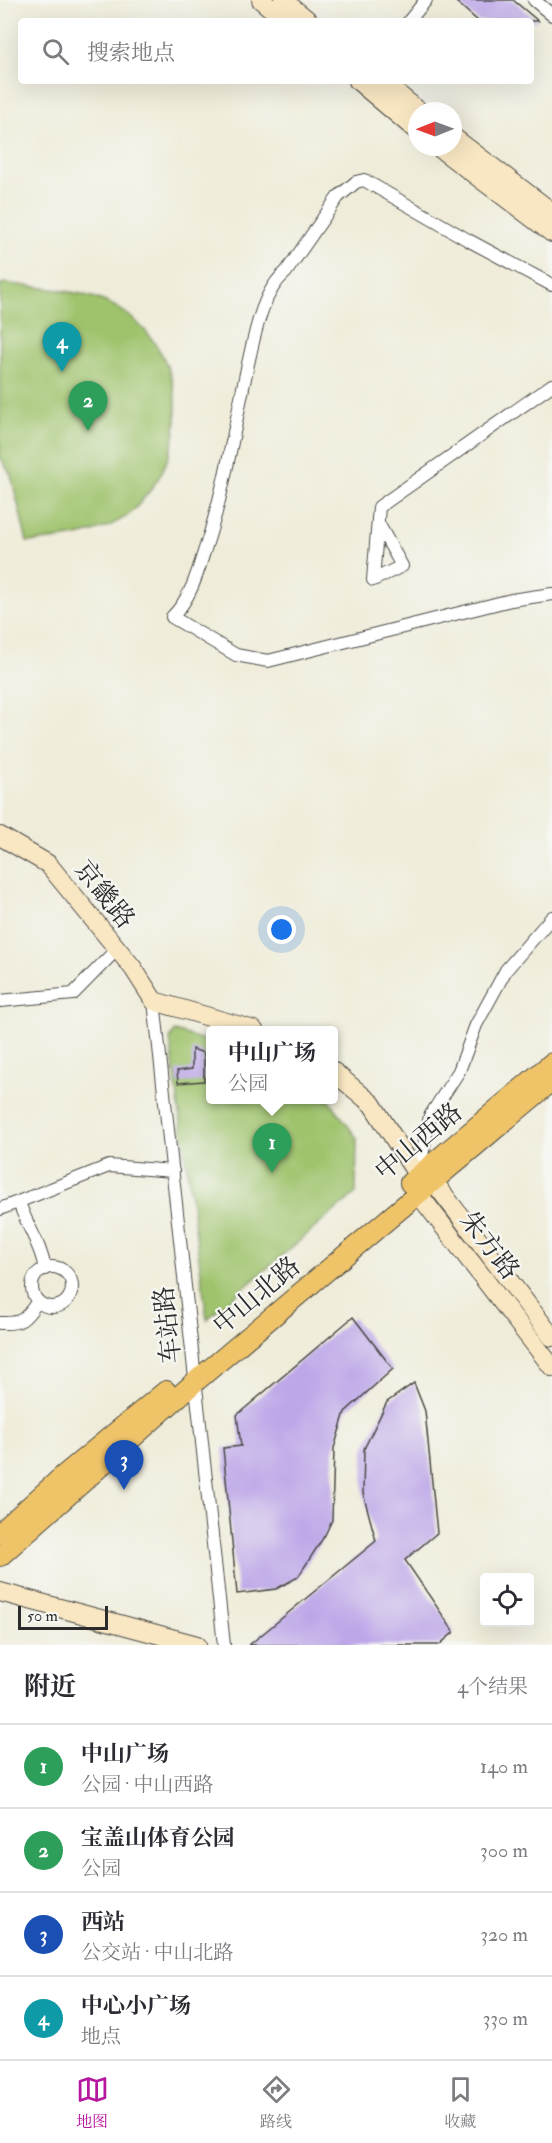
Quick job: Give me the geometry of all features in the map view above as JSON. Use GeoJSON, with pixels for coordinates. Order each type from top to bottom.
{"type":"FeatureCollection","features":[{"type":"Feature","properties":{"kind":"main road","name":"中山西路"},"geometry":{"type":"LineString","coordinates":[[319,1260],[421,1181],[552,1063]]}},
{"type":"Feature","properties":{"kind":"main road","name":"中山北路"},"geometry":{"type":"LineString","coordinates":[[0,1533],[63,1476],[195,1374],[421,1181],[552,1081]]}},
{"type":"Feature","properties":{"kind":"main road","name":"中山北路"},"geometry":{"type":"LineString","coordinates":[[0,1556],[319,1260]]}},
{"type":"Feature","properties":{"kind":"street"},"geometry":{"type":"LineString","coordinates":[[261,0],[282,18]]}},
{"type":"Feature","properties":{"kind":"street"},"geometry":{"type":"LineString","coordinates":[[283,0],[305,18]]}},
{"type":"Feature","properties":{"kind":"street"},"geometry":{"type":"LineString","coordinates":[[411,18],[426,0]]}},
{"type":"Feature","properties":{"kind":"street"},"geometry":{"type":"LineString","coordinates":[[534,0],[552,15]]}},
{"type":"Feature","properties":{"kind":"street"},"geometry":{"type":"LineString","coordinates":[[362,84],[408,123]]}},
{"type":"Feature","properties":{"kind":"street"},"geometry":{"type":"LineString","coordinates":[[386,84],[408,102]]}},
{"type":"Feature","properties":{"kind":"street"},"geometry":{"type":"LineString","coordinates":[[462,144],[552,212]]}},
{"type":"Feature","properties":{"kind":"street"},"geometry":{"type":"LineString","coordinates":[[450,156],[552,233]]}},
{"type":"Feature","properties":{"kind":"street"},"geometry":{"type":"LineString","coordinates":[[552,285],[364,180],[356,182],[338,197],[286,272],[276,280],[270,292],[255,333],[238,407],[227,470],[213,524],[188,595],[181,608],[172,617],[236,655],[268,660],[511,600],[552,594]]}},
{"type":"Feature","properties":{"kind":"street"},"geometry":{"type":"LineString","coordinates":[[378,523],[379,507],[552,385]]}},
{"type":"Feature","properties":{"kind":"street","name":"京畿路"},"geometry":{"type":"LineString","coordinates":[[0,836],[48,864],[133,968],[153,1001]]}},
{"type":"Feature","properties":{"kind":"street"},"geometry":{"type":"LineString","coordinates":[[421,1181],[430,1116],[459,1071],[476,1025],[506,970],[552,917]]}},
{"type":"Feature","properties":{"kind":"street"},"geometry":{"type":"LineString","coordinates":[[0,1001],[73,994],[117,949]]}},
{"type":"Feature","properties":{"kind":"street"},"geometry":{"type":"LineString","coordinates":[[153,1001],[240,1026]]}},
{"type":"Feature","properties":{"kind":"street","name":"车站路"},"geometry":{"type":"LineString","coordinates":[[153,1001],[224,1645]]}},
{"type":"Feature","properties":{"kind":"street","name":"朱方路"},"geometry":{"type":"LineString","coordinates":[[338,1076],[372,1104],[421,1181],[552,1367]]}},
{"type":"Feature","properties":{"kind":"street"},"geometry":{"type":"LineString","coordinates":[[0,1209],[109,1166],[173,1171]]}},
{"type":"Feature","properties":{"kind":"street","name":"朱方路"},"geometry":{"type":"LineString","coordinates":[[421,1181],[552,1337]]}},
{"type":"Feature","properties":{"kind":"street"},"geometry":{"type":"LineString","coordinates":[[19,1202],[24,1219],[42,1252],[45,1269]]}},
{"type":"Feature","properties":{"kind":"street"},"geometry":{"type":"LineString","coordinates":[[57,1268],[68,1274],[71,1280],[72,1292],[65,1303],[59,1306],[45,1306],[38,1301],[32,1291],[32,1284],[39,1272],[45,1269],[57,1268]]}},
{"type":"Feature","properties":{"kind":"street"},"geometry":{"type":"LineString","coordinates":[[0,1323],[21,1322],[38,1301]]}},
{"type":"Feature","properties":{"kind":"street"},"geometry":{"type":"LineString","coordinates":[[0,1592],[197,1645]]}},
{"type":"Feature","properties":{"kind":"green space"},"geometry":{"type":"Polygon","coordinates":[[[4,283],[68,291],[99,299],[127,314],[147,333],[162,354],[171,378],[176,403],[175,429],[170,454],[159,477],[131,513],[107,527],[68,538],[27,542],[11,475],[0,457],[0,285],[4,283]]]}},
{"type":"Feature","properties":{"kind":"green space"},"geometry":{"type":"Polygon","coordinates":[[[175,1031],[206,1041],[206,1104],[332,1104],[357,1138],[356,1193],[207,1319],[170,1039],[175,1031]]]}},
{"type":"Feature","properties":{"kind":"building"},"geometry":{"type":"Polygon","coordinates":[[[454,0],[513,0],[538,21],[534,21],[534,18],[475,18],[454,0]]]}},
{"type":"Feature","properties":{"kind":"building"},"geometry":{"type":"Polygon","coordinates":[[[192,1049],[204,1053],[204,1081],[178,1083],[177,1071],[192,1069],[192,1049]]]}},
{"type":"Feature","properties":{"kind":"building"},"geometry":{"type":"Polygon","coordinates":[[[353,1317],[393,1369],[345,1412],[334,1448],[332,1520],[298,1577],[276,1589],[237,1594],[223,1448],[241,1446],[237,1415],[353,1317]]]}},
{"type":"Feature","properties":{"kind":"building"},"geometry":{"type":"Polygon","coordinates":[[[414,1383],[425,1411],[437,1533],[405,1560],[454,1632],[439,1645],[249,1645],[376,1541],[363,1493],[364,1449],[387,1402],[414,1383]]]}},
{"type":"Feature","properties":{"kind":"place","name":"中心小广场"},"geometry":{"type":"Point","coordinates":[62,372]}},
{"type":"Feature","properties":{"kind":"place","name":"宝盖山体育公园"},"geometry":{"type":"Point","coordinates":[88,431]}},
{"type":"Feature","properties":{"kind":"place","name":"中山广场"},"geometry":{"type":"Point","coordinates":[272,1173]}},
{"type":"Feature","properties":{"kind":"place","name":"西站"},"geometry":{"type":"Point","coordinates":[124,1490]}}]}
